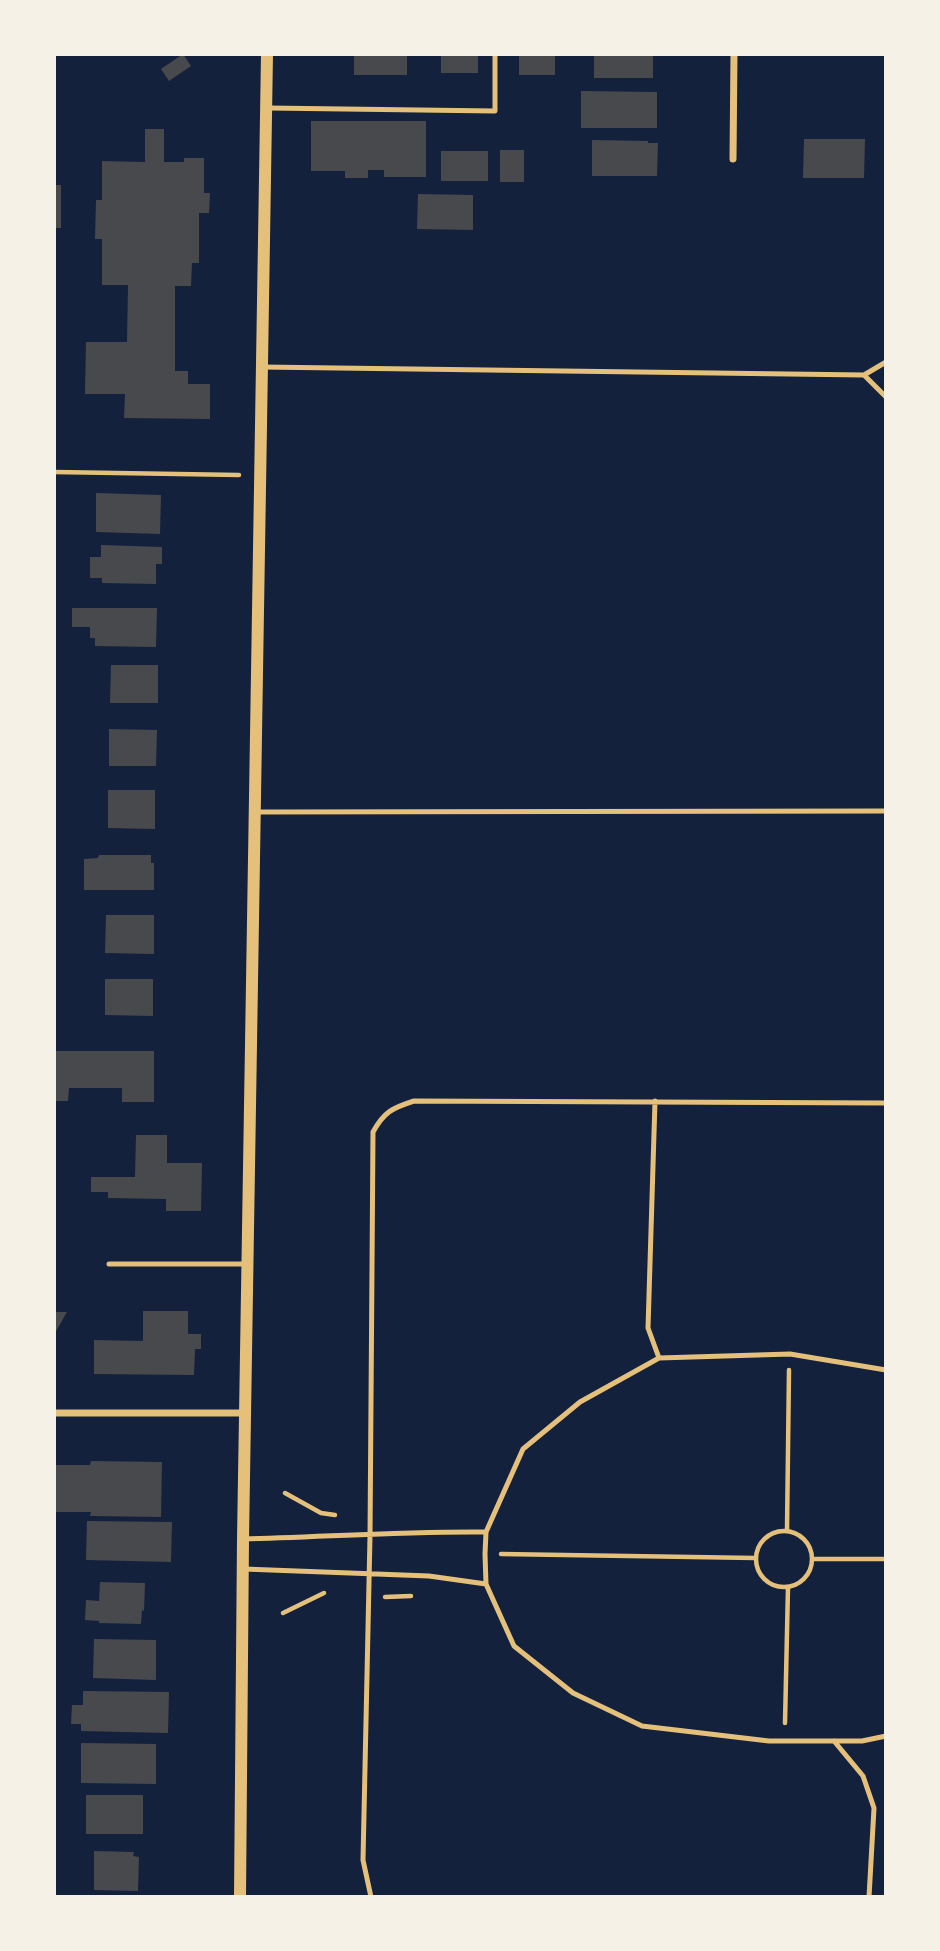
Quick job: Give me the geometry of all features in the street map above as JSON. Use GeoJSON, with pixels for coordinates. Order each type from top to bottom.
{"type":"FeatureCollection","features":[{"type":"Feature","properties":{"kind":"street"},"geometry":{"type":"LineString","coordinates":[[240,1897],[243,1539],[267,54]]}},
{"type":"Feature","properties":{"kind":"street"},"geometry":{"type":"LineString","coordinates":[[733,159],[734,54]]}},
{"type":"Feature","properties":{"kind":"street"},"geometry":{"type":"LineString","coordinates":[[54,1413],[246,1413]]}},
{"type":"Feature","properties":{"kind":"lane"},"geometry":{"type":"LineString","coordinates":[[266,108],[495,111],[495,54]]}},
{"type":"Feature","properties":{"kind":"lane"},"geometry":{"type":"LineString","coordinates":[[262,367],[864,375],[886,362]]}},
{"type":"Feature","properties":{"kind":"lane"},"geometry":{"type":"LineString","coordinates":[[864,375],[886,397]]}},
{"type":"Feature","properties":{"kind":"lane"},"geometry":{"type":"LineString","coordinates":[[256,812],[886,811]]}},
{"type":"Feature","properties":{"kind":"lane"},"geometry":{"type":"LineString","coordinates":[[371,1897],[363,1860],[370,1536],[373,1132],[382,1117],[395,1107],[414,1101],[886,1103]]}},
{"type":"Feature","properties":{"kind":"lane"},"geometry":{"type":"LineString","coordinates":[[655,1101],[648,1328],[659,1358]]}},
{"type":"Feature","properties":{"kind":"lane"},"geometry":{"type":"LineString","coordinates":[[109,1264],[248,1264]]}},
{"type":"Feature","properties":{"kind":"lane"},"geometry":{"type":"LineString","coordinates":[[886,1370],[790,1354],[659,1358],[580,1402],[523,1449],[486,1532],[485,1554],[486,1584],[514,1646],[573,1693],[642,1726],[785,1741],[862,1741],[886,1736]]}},
{"type":"Feature","properties":{"kind":"lane"},"geometry":{"type":"LineString","coordinates":[[243,1539],[370,1536],[429,1531],[486,1532]]}},
{"type":"Feature","properties":{"kind":"lane"},"geometry":{"type":"LineString","coordinates":[[243,1569],[429,1576],[486,1584]]}},
{"type":"Feature","properties":{"kind":"lane"},"geometry":{"type":"LineString","coordinates":[[834,1741],[863,1776],[874,1808],[869,1897]]}},
{"type":"Feature","properties":{"kind":"path"},"geometry":{"type":"LineString","coordinates":[[54,472],[261,475]]}},
{"type":"Feature","properties":{"kind":"path"},"geometry":{"type":"LineString","coordinates":[[787,1530],[790,1354]]}},
{"type":"Feature","properties":{"kind":"path"},"geometry":{"type":"LineString","coordinates":[[787,1530],[798,1534],[807,1542],[812,1559],[808,1575],[799,1584],[778,1587],[761,1577],[755,1558],[758,1547],[765,1538],[775,1532],[787,1530]]}},
{"type":"Feature","properties":{"kind":"path"},"geometry":{"type":"LineString","coordinates":[[485,1554],[755,1558]]}},
{"type":"Feature","properties":{"kind":"path"},"geometry":{"type":"LineString","coordinates":[[812,1559],[886,1559]]}},
{"type":"Feature","properties":{"kind":"path"},"geometry":{"type":"LineString","coordinates":[[785,1741],[788,1587]]}},
{"type":"Feature","properties":{"kind":"building"},"geometry":{"type":"Polygon","coordinates":[[[183,54],[191,66],[169,81],[161,69],[183,54]]]}},
{"type":"Feature","properties":{"kind":"building"},"geometry":{"type":"Polygon","coordinates":[[[354,54],[407,54],[407,75],[354,75],[354,54]]]}},
{"type":"Feature","properties":{"kind":"building"},"geometry":{"type":"Polygon","coordinates":[[[441,54],[478,54],[478,73],[441,73],[441,54]]]}},
{"type":"Feature","properties":{"kind":"building"},"geometry":{"type":"Polygon","coordinates":[[[519,54],[555,54],[555,75],[519,75],[519,54]]]}},
{"type":"Feature","properties":{"kind":"building"},"geometry":{"type":"Polygon","coordinates":[[[594,54],[653,54],[653,78],[594,78],[594,54]]]}},
{"type":"Feature","properties":{"kind":"building"},"geometry":{"type":"Polygon","coordinates":[[[581,91],[657,92],[657,128],[581,128],[581,91]]]}},
{"type":"Feature","properties":{"kind":"building"},"geometry":{"type":"Polygon","coordinates":[[[311,121],[426,121],[426,177],[384,177],[384,170],[368,170],[368,178],[345,178],[345,171],[311,171],[311,121]]]}},
{"type":"Feature","properties":{"kind":"building"},"geometry":{"type":"Polygon","coordinates":[[[145,129],[164,129],[164,162],[204,158],[204,193],[210,193],[209,213],[199,213],[199,263],[192,263],[191,286],[175,286],[175,371],[188,371],[188,384],[210,384],[210,419],[124,418],[125,394],[85,394],[86,342],[127,342],[128,285],[102,285],[102,239],[95,239],[96,200],[102,200],[102,161],[145,162],[145,129]]]}},
{"type":"Feature","properties":{"kind":"building"},"geometry":{"type":"Polygon","coordinates":[[[804,139],[865,139],[864,178],[803,178],[804,139]]]}},
{"type":"Feature","properties":{"kind":"building"},"geometry":{"type":"Polygon","coordinates":[[[592,140],[658,143],[657,176],[592,176],[592,140]]]}},
{"type":"Feature","properties":{"kind":"building"},"geometry":{"type":"Polygon","coordinates":[[[500,150],[524,150],[524,182],[500,182],[500,150]]]}},
{"type":"Feature","properties":{"kind":"building"},"geometry":{"type":"Polygon","coordinates":[[[441,151],[488,151],[488,181],[441,181],[441,151]]]}},
{"type":"Feature","properties":{"kind":"building"},"geometry":{"type":"Polygon","coordinates":[[[54,185],[61,185],[61,228],[54,228],[54,185]]]}},
{"type":"Feature","properties":{"kind":"building"},"geometry":{"type":"Polygon","coordinates":[[[418,194],[473,195],[473,230],[417,229],[418,194]]]}},
{"type":"Feature","properties":{"kind":"building"},"geometry":{"type":"Polygon","coordinates":[[[96,493],[161,495],[160,534],[96,532],[96,493]]]}},
{"type":"Feature","properties":{"kind":"building"},"geometry":{"type":"Polygon","coordinates":[[[101,545],[162,547],[162,564],[156,564],[156,584],[102,583],[102,578],[90,578],[90,557],[101,557],[101,545]]]}},
{"type":"Feature","properties":{"kind":"building"},"geometry":{"type":"Polygon","coordinates":[[[72,608],[157,608],[156,647],[95,646],[95,638],[90,638],[90,627],[72,627],[72,608]]]}},
{"type":"Feature","properties":{"kind":"building"},"geometry":{"type":"Polygon","coordinates":[[[111,665],[158,665],[158,703],[110,703],[111,665]]]}},
{"type":"Feature","properties":{"kind":"building"},"geometry":{"type":"Polygon","coordinates":[[[109,729],[157,730],[156,766],[109,766],[109,729]]]}},
{"type":"Feature","properties":{"kind":"building"},"geometry":{"type":"Polygon","coordinates":[[[108,790],[155,790],[155,829],[108,828],[108,790]]]}},
{"type":"Feature","properties":{"kind":"building"},"geometry":{"type":"Polygon","coordinates":[[[99,855],[151,855],[151,863],[154,863],[154,890],[84,890],[84,859],[98,858],[99,855]]]}},
{"type":"Feature","properties":{"kind":"building"},"geometry":{"type":"Polygon","coordinates":[[[106,915],[154,915],[154,954],[105,953],[106,915]]]}},
{"type":"Feature","properties":{"kind":"building"},"geometry":{"type":"Polygon","coordinates":[[[105,979],[153,979],[153,1016],[105,1015],[105,979]]]}},
{"type":"Feature","properties":{"kind":"building"},"geometry":{"type":"Polygon","coordinates":[[[54,1051],[154,1051],[154,1102],[122,1102],[122,1088],[69,1088],[68,1101],[54,1101],[54,1051]]]}},
{"type":"Feature","properties":{"kind":"building"},"geometry":{"type":"Polygon","coordinates":[[[136,1135],[167,1135],[167,1163],[202,1163],[201,1211],[166,1211],[166,1199],[108,1198],[108,1192],[91,1192],[91,1177],[135,1177],[136,1135]]]}},
{"type":"Feature","properties":{"kind":"building"},"geometry":{"type":"Polygon","coordinates":[[[143,1311],[188,1311],[188,1334],[201,1334],[201,1349],[195,1349],[194,1375],[94,1374],[94,1340],[143,1341],[143,1311]]]}},
{"type":"Feature","properties":{"kind":"building"},"geometry":{"type":"Polygon","coordinates":[[[54,1312],[67,1312],[54,1335],[54,1312]]]}},
{"type":"Feature","properties":{"kind":"building"},"geometry":{"type":"Polygon","coordinates":[[[91,1461],[162,1462],[161,1517],[90,1516],[91,1512],[54,1512],[54,1465],[90,1465],[91,1461]]]}},
{"type":"Feature","properties":{"kind":"building"},"geometry":{"type":"Polygon","coordinates":[[[87,1521],[172,1522],[171,1562],[86,1560],[87,1521]]]}},
{"type":"Feature","properties":{"kind":"building"},"geometry":{"type":"Polygon","coordinates":[[[100,1582],[145,1583],[141,1624],[85,1620],[86,1600],[99,1601],[100,1582]]]}},
{"type":"Feature","properties":{"kind":"building"},"geometry":{"type":"Polygon","coordinates":[[[94,1639],[156,1640],[156,1680],[93,1678],[94,1639]]]}},
{"type":"Feature","properties":{"kind":"building"},"geometry":{"type":"Polygon","coordinates":[[[83,1691],[169,1692],[168,1733],[81,1731],[81,1724],[71,1724],[72,1705],[83,1705],[83,1691]]]}},
{"type":"Feature","properties":{"kind":"building"},"geometry":{"type":"Polygon","coordinates":[[[81,1743],[156,1744],[156,1784],[81,1783],[81,1743]]]}},
{"type":"Feature","properties":{"kind":"building"},"geometry":{"type":"Polygon","coordinates":[[[86,1795],[143,1795],[143,1834],[86,1834],[86,1795]]]}},
{"type":"Feature","properties":{"kind":"building"},"geometry":{"type":"Polygon","coordinates":[[[94,1851],[134,1852],[133,1856],[139,1857],[138,1891],[94,1890],[94,1851]]]}}]}
